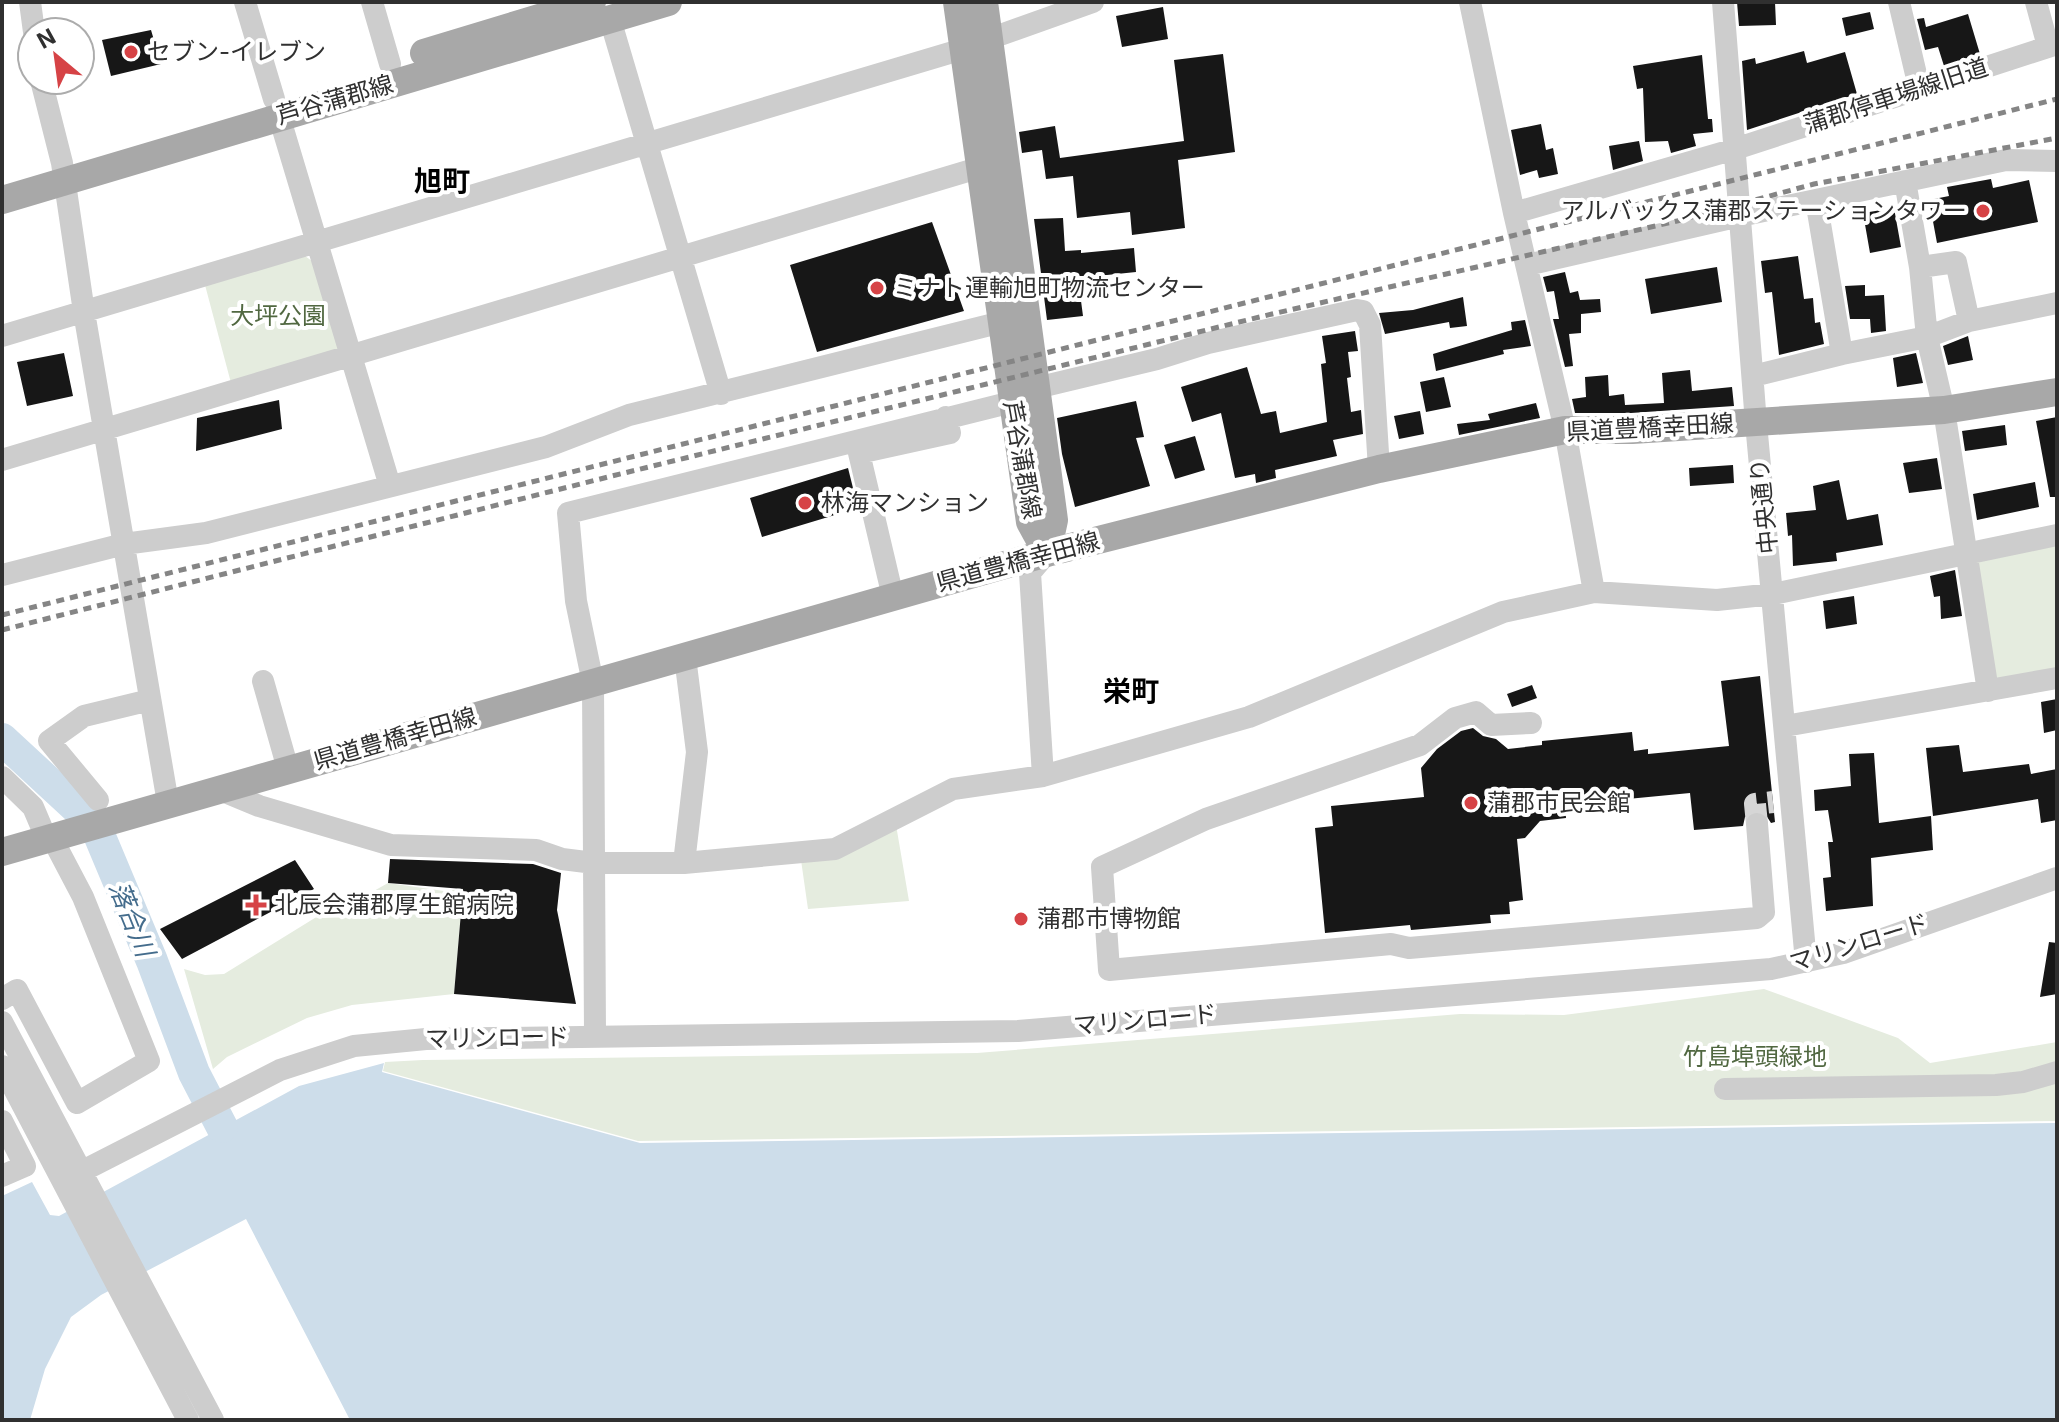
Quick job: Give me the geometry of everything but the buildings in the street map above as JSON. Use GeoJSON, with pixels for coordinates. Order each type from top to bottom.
{"type":"FeatureCollection","features":[{"type":"Feature","properties":{"kind":"main road","name":"芦谷蒲郡線"},"geometry":{"type":"LineString","coordinates":[[276,108],[390,64],[601,10],[668,2]]}},
{"type":"Feature","properties":{"kind":"main road","name":"芦谷蒲郡線"},"geometry":{"type":"LineString","coordinates":[[957,2],[976,44],[1024,395],[1030,522],[1047,553]]}},
{"type":"Feature","properties":{"kind":"main road","name":"芦谷蒲郡線"},"geometry":{"type":"LineString","coordinates":[[984,2],[976,44],[978,168],[1002,322],[1024,395]]}},
{"type":"Feature","properties":{"kind":"main road","name":"芦谷蒲郡線"},"geometry":{"type":"LineString","coordinates":[[2,200],[62,173],[601,10]]}},
{"type":"Feature","properties":{"kind":"main road","name":"芦谷蒲郡線"},"geometry":{"type":"LineString","coordinates":[[2,181],[62,173]]}},
{"type":"Feature","properties":{"kind":"main road","name":"県道豊橋幸田線"},"geometry":{"type":"LineString","coordinates":[[2,852],[53,838],[105,810],[168,803],[1047,553],[1379,469],[1565,430],[1632,430],[1944,410],[2057,392]]}},
{"type":"Feature","properties":{"kind":"street"},"geometry":{"type":"LineString","coordinates":[[245,2],[390,486]]}},
{"type":"Feature","properties":{"kind":"street"},"geometry":{"type":"LineString","coordinates":[[372,2],[390,64]]}},
{"type":"Feature","properties":{"kind":"street"},"geometry":{"type":"LineString","coordinates":[[2,336],[976,44],[1093,2]]}},
{"type":"Feature","properties":{"kind":"street"},"geometry":{"type":"LineString","coordinates":[[1470,2],[1514,213],[1565,430],[1594,592]]}},
{"type":"Feature","properties":{"kind":"street","name":"中央通り"},"geometry":{"type":"LineString","coordinates":[[1723,2],[1756,423],[1785,726],[1782,801],[1806,962]]}},
{"type":"Feature","properties":{"kind":"street"},"geometry":{"type":"LineString","coordinates":[[1899,2],[1919,87]]}},
{"type":"Feature","properties":{"kind":"street"},"geometry":{"type":"LineString","coordinates":[[2036,2],[2053,45]]}},
{"type":"Feature","properties":{"kind":"street"},"geometry":{"type":"LineString","coordinates":[[601,10],[647,142],[721,394]]}},
{"type":"Feature","properties":{"kind":"street","name":"蒲郡停車場線旧道"},"geometry":{"type":"LineString","coordinates":[[1514,213],[1735,149],[2053,45]]}},
{"type":"Feature","properties":{"kind":"street"},"geometry":{"type":"LineString","coordinates":[[45,96],[62,173],[168,803]]}},
{"type":"Feature","properties":{"kind":"street"},"geometry":{"type":"LineString","coordinates":[[1527,265],[2006,160],[2057,161]]}},
{"type":"Feature","properties":{"kind":"street"},"geometry":{"type":"LineString","coordinates":[[2,460],[978,168]]}},
{"type":"Feature","properties":{"kind":"street"},"geometry":{"type":"LineString","coordinates":[[1905,181],[1920,267],[1927,337],[1944,410],[1988,691]]}},
{"type":"Feature","properties":{"kind":"street"},"geometry":{"type":"LineString","coordinates":[[1816,200],[1842,354]]}},
{"type":"Feature","properties":{"kind":"street"},"geometry":{"type":"LineString","coordinates":[[1920,267],[1956,262],[1969,321]]}},
{"type":"Feature","properties":{"kind":"street"},"geometry":{"type":"LineString","coordinates":[[1753,376],[1927,337],[1969,321],[2057,303]]}},
{"type":"Feature","properties":{"kind":"street"},"geometry":{"type":"LineString","coordinates":[[595,1035],[593,683],[576,601],[568,513],[946,417],[1208,343],[1357,310],[1363,311],[1370,325],[1379,469]]}},
{"type":"Feature","properties":{"kind":"street"},"geometry":{"type":"LineString","coordinates":[[2,575],[124,544],[206,533],[546,447],[629,415],[1002,322]]}},
{"type":"Feature","properties":{"kind":"street"},"geometry":{"type":"LineString","coordinates":[[893,597],[859,453],[950,433],[946,417]]}},
{"type":"Feature","properties":{"kind":"street"},"geometry":{"type":"LineString","coordinates":[[218,789],[259,806],[391,845],[536,850],[562,859],[594,863],[684,863],[835,849],[953,789],[1043,776],[1249,717],[1503,612],[1594,592],[1717,600],[1773,594],[2057,535]]}},
{"type":"Feature","properties":{"kind":"street"},"geometry":{"type":"LineString","coordinates":[[1043,776],[1030,573],[1047,553]]}},
{"type":"Feature","properties":{"kind":"street"},"geometry":{"type":"LineString","coordinates":[[684,863],[697,752],[685,657]]}},
{"type":"Feature","properties":{"kind":"street"},"geometry":{"type":"LineString","coordinates":[[1785,726],[2057,678]]}},
{"type":"Feature","properties":{"kind":"street"},"geometry":{"type":"LineString","coordinates":[[263,681],[288,769]]}},
{"type":"Feature","properties":{"kind":"street"},"geometry":{"type":"LineString","coordinates":[[105,810],[49,741],[84,716],[150,700]]}},
{"type":"Feature","properties":{"kind":"street"},"geometry":{"type":"LineString","coordinates":[[1531,723],[1491,725],[1476,712],[1455,718],[1420,745],[1206,819],[1102,867],[1109,970],[1391,944],[1409,948],[1757,918],[1764,912],[1757,824]]}},
{"type":"Feature","properties":{"kind":"street"},"geometry":{"type":"LineString","coordinates":[[2,777],[33,807],[53,838],[83,897],[149,1061],[77,1103],[17,990],[2,999]]}},
{"type":"Feature","properties":{"kind":"street","name":"マリンロード"},"geometry":{"type":"LineString","coordinates":[[72,1176],[280,1070],[354,1046],[426,1039],[595,1035],[1018,1031],[1771,969],[1843,953],[2057,878]]}},
{"type":"Feature","properties":{"kind":"street"},"geometry":{"type":"LineString","coordinates":[[2,1022],[83,1198],[134,1294],[213,1420]]}},
{"type":"Feature","properties":{"kind":"street"},"geometry":{"type":"LineString","coordinates":[[2,1066],[72,1176]]}},
{"type":"Feature","properties":{"kind":"street"},"geometry":{"type":"LineString","coordinates":[[1725,1089],[1996,1085],[2023,1082],[2057,1072]]}},
{"type":"Feature","properties":{"kind":"street"},"geometry":{"type":"LineString","coordinates":[[2,1121],[25,1166],[2,1176]]}},
{"type":"Feature","properties":{"kind":"street"},"geometry":{"type":"LineString","coordinates":[[134,1294],[188,1420]]}},
{"type":"Feature","properties":{"kind":"green space","name":"大坪公園"},"geometry":{"type":"Polygon","coordinates":[[[305,256],[312,261],[345,349],[231,383],[205,285],[305,256]]]}},
{"type":"Feature","properties":{"kind":"green space"},"geometry":{"type":"Polygon","coordinates":[[[2057,542],[2057,669],[1995,680],[1976,560],[2057,542]]]}},
{"type":"Feature","properties":{"kind":"green space"},"geometry":{"type":"Polygon","coordinates":[[[895,819],[909,901],[808,909],[800,853],[895,819]]]}},
{"type":"Feature","properties":{"kind":"green space"},"geometry":{"type":"Polygon","coordinates":[[[388,883],[444,891],[463,889],[454,994],[352,1005],[307,1018],[227,1057],[213,1069],[184,969],[205,975],[224,974],[331,908],[333,914],[388,883]]]}},
{"type":"Feature","properties":{"kind":"green space","name":"竹島埠頭緑地"},"geometry":{"type":"Polygon","coordinates":[[[1764,989],[1898,1038],[1930,1063],[2057,1042],[2057,1121],[638,1141],[383,1071],[385,1062],[423,1060],[977,1053],[1460,1014],[1564,1015],[1764,989]]]}},
{"type":"Feature","properties":{"kind":"water"},"geometry":{"type":"Polygon","coordinates":[[[384,1063],[382,1072],[640,1143],[2057,1123],[2057,1420],[350,1420],[246,1219],[101,1295],[71,1317],[45,1369],[30,1420],[2,1420],[2,1196],[32,1182],[50,1215],[59,1216],[299,1086],[384,1063]]]}},
{"type":"Feature","properties":{"kind":"waterway","name":"落合川"},"geometry":{"type":"LineString","coordinates":[[2,739],[95,825],[152,961],[194,1073],[222,1127]]}},
{"type":"Feature","properties":{"kind":"tunnel"},"geometry":{"type":"LineString","coordinates":[[1757,824],[1755,804],[1773,802]]}},
{"type":"Feature","properties":{"kind":"railway"},"geometry":{"type":"LineString","coordinates":[[2,615],[2057,99]]}},
{"type":"Feature","properties":{"kind":"railway"},"geometry":{"type":"LineString","coordinates":[[2,630],[612,476],[1272,314],[1677,221],[1814,184],[2057,138]]}},
{"type":"Feature","properties":{"kind":"place","name":"セブン-イレブン"},"geometry":{"type":"Point","coordinates":[131,52]}},
{"type":"Feature","properties":{"kind":"place","name":"アルバックス蒲郡ステーションタワー"},"geometry":{"type":"Point","coordinates":[1983,211]}},
{"type":"Feature","properties":{"kind":"place","name":"ミナト運輸旭町物流センター"},"geometry":{"type":"Point","coordinates":[877,288]}},
{"type":"Feature","properties":{"kind":"place","name":"林海マンション"},"geometry":{"type":"Point","coordinates":[805,503]}},
{"type":"Feature","properties":{"kind":"place","name":"蒲郡市民会館"},"geometry":{"type":"Point","coordinates":[1471,803]}},
{"type":"Feature","properties":{"kind":"place","name":"北辰会蒲郡厚生館病院"},"geometry":{"type":"Point","coordinates":[256,905]}},
{"type":"Feature","properties":{"kind":"place","name":"蒲郡市博物館"},"geometry":{"type":"Point","coordinates":[1021,919]}},
{"type":"Feature","properties":{"kind":"district","name":"旭町"},"geometry":{"type":"Point","coordinates":[442,181]}},
{"type":"Feature","properties":{"kind":"district","name":"栄町"},"geometry":{"type":"Point","coordinates":[1131,691]}}]}
